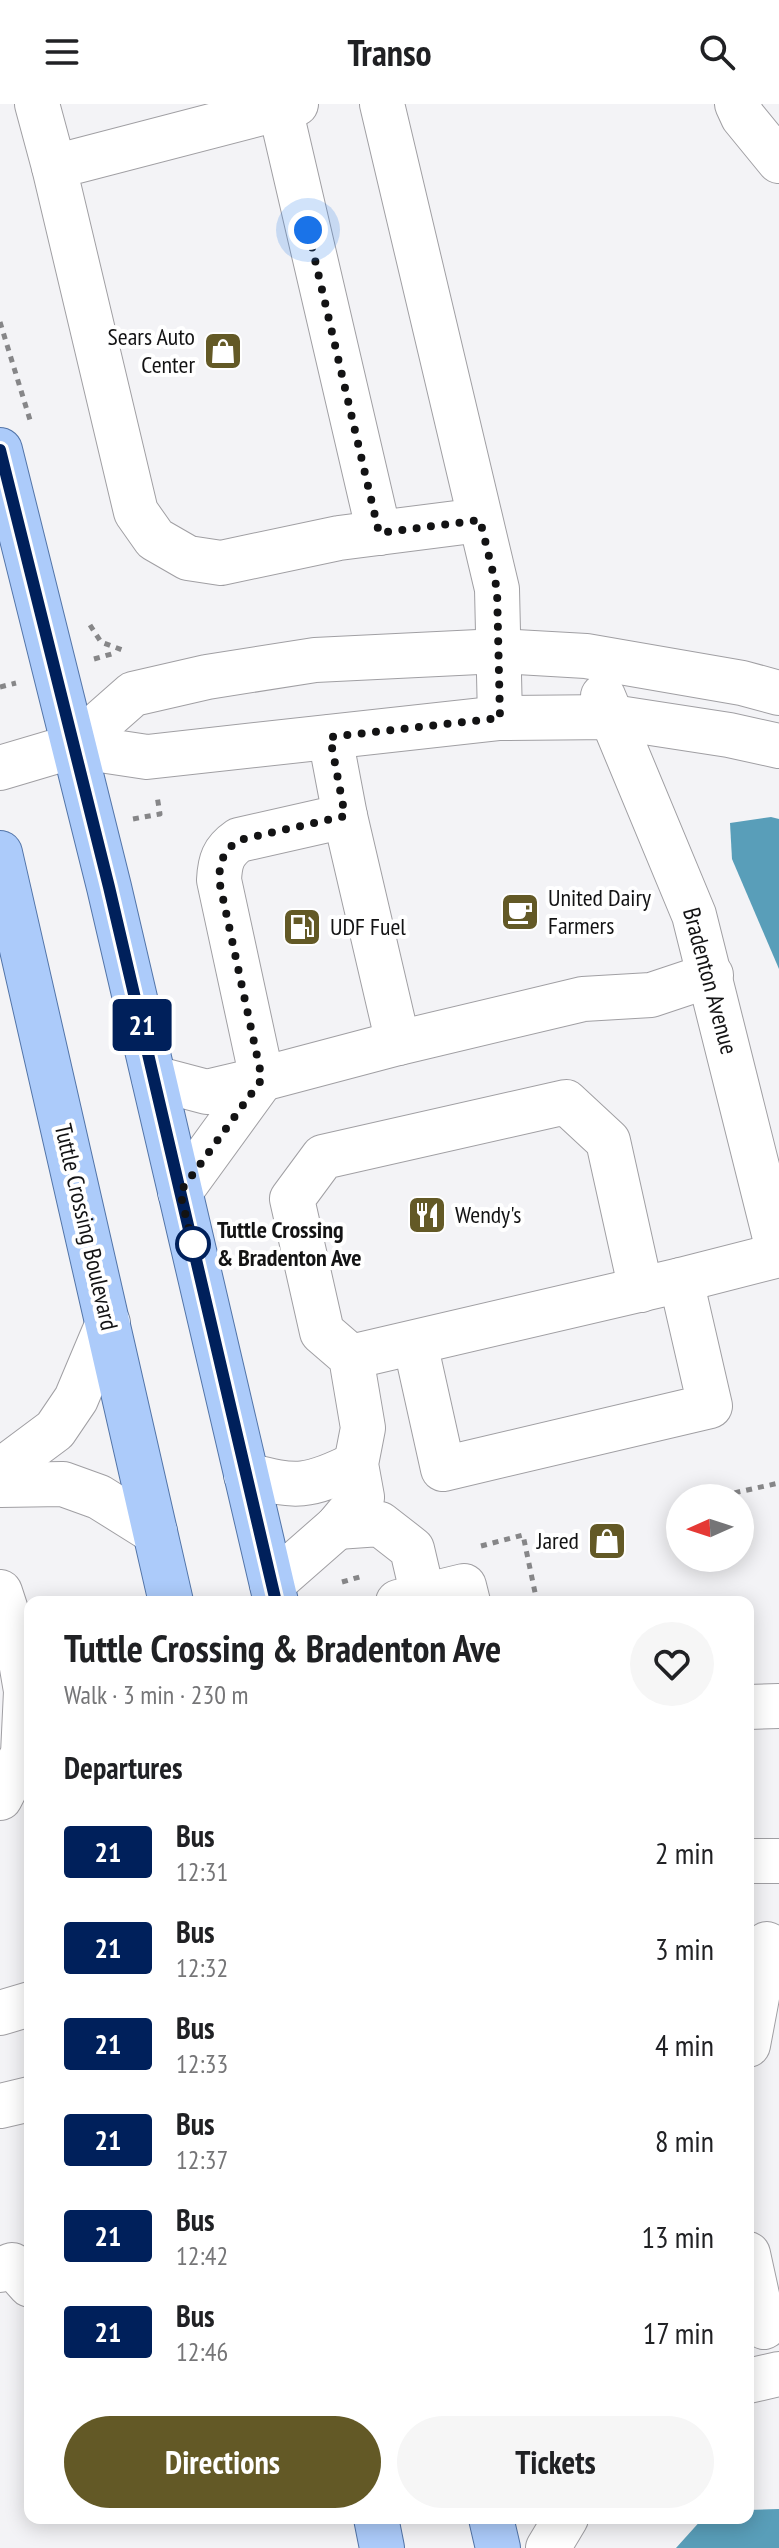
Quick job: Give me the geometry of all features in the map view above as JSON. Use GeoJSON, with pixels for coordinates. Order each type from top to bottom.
{"type":"FeatureCollection","features":[{"type":"Feature","properties":{"kind":"main road"},"geometry":{"type":"LineString","coordinates":[[0,450],[154,1078],[274,1593]]}},
{"type":"Feature","properties":{"kind":"main road","name":"Tuttle Crossing Boulevard"},"geometry":{"type":"LineString","coordinates":[[0,853],[170,1596]]}},
{"type":"Feature","properties":{"kind":"main road"},"geometry":{"type":"LineString","coordinates":[[377,2524],[382,2548]]}},
{"type":"Feature","properties":{"kind":"main road"},"geometry":{"type":"LineString","coordinates":[[492,2524],[498,2548]]}},
{"type":"Feature","properties":{"kind":"street"},"geometry":{"type":"LineString","coordinates":[[37,104],[136,512],[155,539],[188,558],[221,563],[339,538],[480,520]]}},
{"type":"Feature","properties":{"kind":"street"},"geometry":{"type":"LineString","coordinates":[[382,104],[497,589],[500,718]]}},
{"type":"Feature","properties":{"kind":"street"},"geometry":{"type":"LineString","coordinates":[[737,104],[743,117],[779,161]]}},
{"type":"Feature","properties":{"kind":"street"},"geometry":{"type":"LineString","coordinates":[[54,167],[288,106],[379,533]]}},
{"type":"Feature","properties":{"kind":"street"},"geometry":{"type":"LineString","coordinates":[[0,768],[74,746],[133,694],[207,677],[315,660],[499,651],[586,656],[742,683],[779,693]]}},
{"type":"Feature","properties":{"kind":"street","name":"Bradenton Avenue"},"geometry":{"type":"LineString","coordinates":[[586,656],[694,915],[779,1254]]}},
{"type":"Feature","properties":{"kind":"street"},"geometry":{"type":"LineString","coordinates":[[74,746],[147,757],[500,718],[612,717],[779,746]]}},
{"type":"Feature","properties":{"kind":"street"},"geometry":{"type":"LineString","coordinates":[[330,737],[345,816],[398,1043]]}},
{"type":"Feature","properties":{"kind":"street"},"geometry":{"type":"LineString","coordinates":[[180,1192],[262,1079],[219,880],[220,861],[227,848],[239,840],[345,816]]}},
{"type":"Feature","properties":{"kind":"street"},"geometry":{"type":"LineString","coordinates":[[154,1078],[207,1092],[583,999],[651,995],[711,975]]}},
{"type":"Feature","properties":{"kind":"street"},"geometry":{"type":"LineString","coordinates":[[274,1593],[362,1497],[356,1464],[363,1428],[351,1357],[322,1332],[292,1199],[323,1157],[566,1102],[608,1141],[710,1406],[443,1469],[415,1343]]}},
{"type":"Feature","properties":{"kind":"street"},"geometry":{"type":"LineString","coordinates":[[351,1357],[661,1285],[779,1254]]}},
{"type":"Feature","properties":{"kind":"street"},"geometry":{"type":"LineString","coordinates":[[0,1471],[55,1430],[76,1399],[108,1323]]}},
{"type":"Feature","properties":{"kind":"street"},"geometry":{"type":"LineString","coordinates":[[246,1475],[287,1485],[321,1480],[356,1464]]}},
{"type":"Feature","properties":{"kind":"street"},"geometry":{"type":"LineString","coordinates":[[0,1485],[63,1484],[99,1497],[155,1532]]}},
{"type":"Feature","properties":{"kind":"street"},"geometry":{"type":"LineString","coordinates":[[337,1527],[380,1524],[412,1549],[411,1596]]}},
{"type":"Feature","properties":{"kind":"street"},"geometry":{"type":"LineString","coordinates":[[423,1596],[464,1586],[466,1596]]}},
{"type":"Feature","properties":{"kind":"street"},"geometry":{"type":"LineString","coordinates":[[0,1592],[19,1650],[24,1679]]}},
{"type":"Feature","properties":{"kind":"street"},"geometry":{"type":"LineString","coordinates":[[0,1798],[23,1754],[12,1726],[24,1696]]}},
{"type":"Feature","properties":{"kind":"street"},"geometry":{"type":"LineString","coordinates":[[754,1707],[779,1706]]}},
{"type":"Feature","properties":{"kind":"street"},"geometry":{"type":"LineString","coordinates":[[754,1861],[779,1861]]}},
{"type":"Feature","properties":{"kind":"street"},"geometry":{"type":"LineString","coordinates":[[754,2009],[765,1944]]}},
{"type":"Feature","properties":{"kind":"street"},"geometry":{"type":"LineString","coordinates":[[0,2013],[24,2006]]}},
{"type":"Feature","properties":{"kind":"street"},"geometry":{"type":"LineString","coordinates":[[0,2106],[24,2100]]}},
{"type":"Feature","properties":{"kind":"street"},"geometry":{"type":"LineString","coordinates":[[0,2270],[12,2265],[24,2278]]}},
{"type":"Feature","properties":{"kind":"street"},"geometry":{"type":"LineString","coordinates":[[754,2281],[764,2327]]}},
{"type":"Feature","properties":{"kind":"street"},"geometry":{"type":"LineString","coordinates":[[754,2380],[779,2374]]}},
{"type":"Feature","properties":{"kind":"street"},"geometry":{"type":"LineString","coordinates":[[548,2548],[562,2524]]}},
{"type":"Feature","properties":{"kind":"path"},"geometry":{"type":"LineString","coordinates":[[754,1489],[779,1483]]}},
{"type":"Feature","properties":{"kind":"water"},"geometry":{"type":"Polygon","coordinates":[[[771,817],[779,819],[779,969],[732,859],[730,823],[771,817]]]}},
{"type":"Feature","properties":{"kind":"water"},"geometry":{"type":"Polygon","coordinates":[[[779,2509],[779,2548],[676,2548],[698,2524],[754,2524],[754,2510],[779,2509]]]}},
{"type":"Feature","properties":{"kind":"bus line","name":"21"},"geometry":{"type":"LineString","coordinates":[[0,450],[109,887],[275,1596]]}},
{"type":"Feature","properties":{"kind":"place","name":"Sears Auto Center"},"geometry":{"type":"Point","coordinates":[223,351]}},
{"type":"Feature","properties":{"kind":"place","name":"United Dairy Farmers"},"geometry":{"type":"Point","coordinates":[520,912]}},
{"type":"Feature","properties":{"kind":"place","name":"UDF Fuel"},"geometry":{"type":"Point","coordinates":[302,927]}},
{"type":"Feature","properties":{"kind":"place","name":"Wendy's"},"geometry":{"type":"Point","coordinates":[427,1215]}},
{"type":"Feature","properties":{"kind":"place","name":"Tuttle Crossing & Bradenton Ave"},"geometry":{"type":"Point","coordinates":[193,1244]}},
{"type":"Feature","properties":{"kind":"place","name":"Jared"},"geometry":{"type":"Point","coordinates":[607,1541]}},
{"type":"Feature","properties":{"kind":"route"},"geometry":{"type":"LineString","coordinates":[[193,1244],[194,1250],[180,1192],[262,1079],[219,880],[220,861],[227,848],[239,840],[345,816],[330,737],[500,718],[497,589],[480,520],[379,533],[308,230]]}}]}
